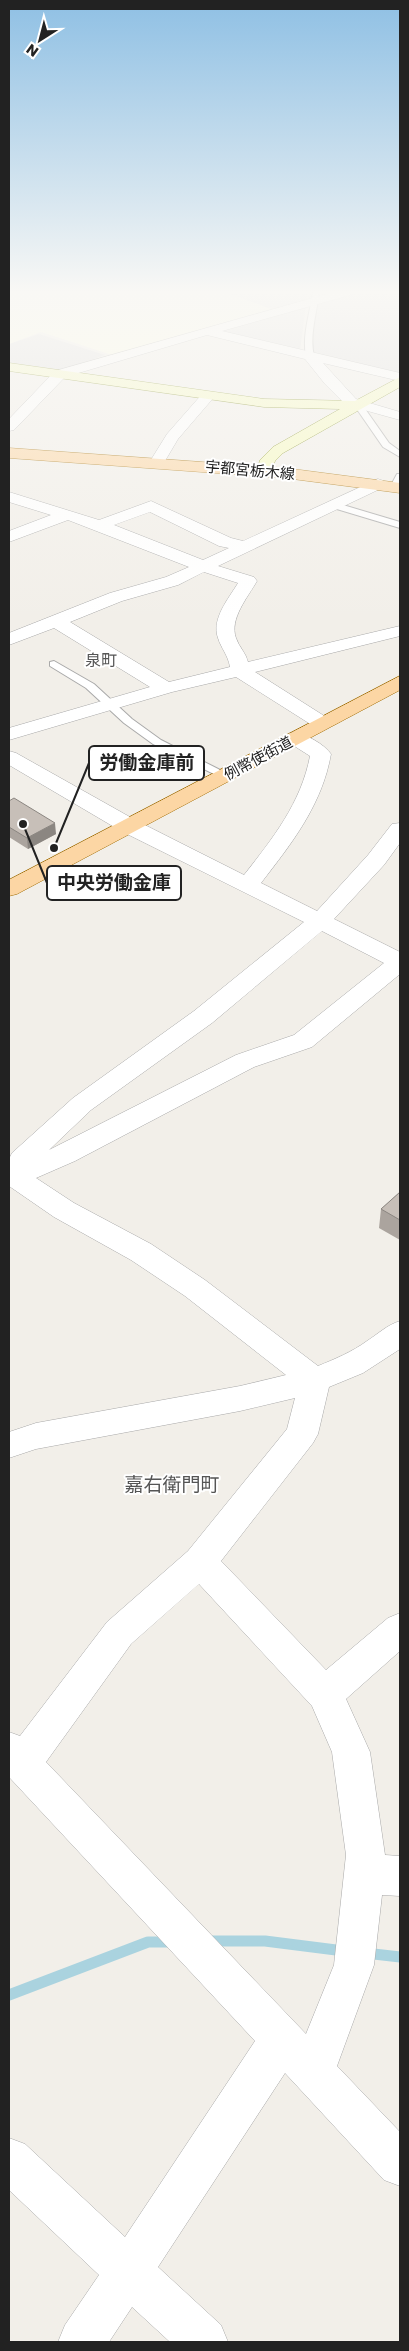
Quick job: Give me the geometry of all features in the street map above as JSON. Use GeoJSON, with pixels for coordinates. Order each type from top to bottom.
{"type":"FeatureCollection","features":[{"type":"Feature","properties":{"kind":"main road","name":"宇都宮栃木線"},"geometry":{"type":"LineString","coordinates":[[9,453],[265,471],[378,484],[398,484]]}},
{"type":"Feature","properties":{"kind":"main road","name":"例幣使街道"},"geometry":{"type":"LineString","coordinates":[[9,889],[400,682]]}},
{"type":"Feature","properties":{"kind":"street"},"geometry":{"type":"LineString","coordinates":[[9,427],[33,402]]}},
{"type":"Feature","properties":{"kind":"street"},"geometry":{"type":"LineString","coordinates":[[157,463],[172,437],[203,402]]}},
{"type":"Feature","properties":{"kind":"street"},"geometry":{"type":"LineString","coordinates":[[259,402],[280,404],[358,405]]}},
{"type":"Feature","properties":{"kind":"street"},"geometry":{"type":"LineString","coordinates":[[350,402],[400,416]]}},
{"type":"Feature","properties":{"kind":"street"},"geometry":{"type":"LineString","coordinates":[[265,471],[268,460],[278,450],[363,402]]}},
{"type":"Feature","properties":{"kind":"street"},"geometry":{"type":"LineString","coordinates":[[9,639],[116,597],[172,581],[378,484]]}},
{"type":"Feature","properties":{"kind":"street"},"geometry":{"type":"LineString","coordinates":[[9,496],[99,525],[248,581],[225,624],[226,637],[238,655],[240,671]]}},
{"type":"Feature","properties":{"kind":"street"},"geometry":{"type":"LineString","coordinates":[[99,525],[151,506],[225,542],[246,547]]}},
{"type":"Feature","properties":{"kind":"street"},"geometry":{"type":"LineString","coordinates":[[9,537],[67,515]]}},
{"type":"Feature","properties":{"kind":"street"},"geometry":{"type":"LineString","coordinates":[[56,621],[166,688]]}},
{"type":"Feature","properties":{"kind":"street"},"geometry":{"type":"LineString","coordinates":[[9,734],[166,688],[400,631]]}},
{"type":"Feature","properties":{"kind":"street"},"geometry":{"type":"LineString","coordinates":[[240,671],[322,723]]}},
{"type":"Feature","properties":{"kind":"street"},"geometry":{"type":"LineString","coordinates":[[248,885],[303,809],[319,770],[321,754],[294,738]]}},
{"type":"Feature","properties":{"kind":"street"},"geometry":{"type":"LineString","coordinates":[[9,757],[129,826],[400,962],[303,1041],[245,1061],[73,1150],[10,1176]]}},
{"type":"Feature","properties":{"kind":"street"},"geometry":{"type":"LineString","coordinates":[[10,1176],[22,1160],[82,1104],[203,1017],[320,921],[376,860],[400,829]]}},
{"type":"Feature","properties":{"kind":"street"},"geometry":{"type":"LineString","coordinates":[[10,1176],[64,1210],[141,1252],[195,1288],[315,1381]]}},
{"type":"Feature","properties":{"kind":"street"},"geometry":{"type":"LineString","coordinates":[[9,1445],[36,1436],[210,1404],[315,1381],[351,1366],[400,1333]]}},
{"type":"Feature","properties":{"kind":"street"},"geometry":{"type":"LineString","coordinates":[[315,1381],[302,1434],[200,1562],[119,1633],[13,1764],[282,2039],[400,2164]]}},
{"type":"Feature","properties":{"kind":"street"},"geometry":{"type":"LineString","coordinates":[[200,1562],[325,1694],[351,1752],[366,1855],[382,1875],[354,1965],[313,2072]]}},
{"type":"Feature","properties":{"kind":"street"},"geometry":{"type":"LineString","coordinates":[[325,1694],[400,1629]]}},
{"type":"Feature","properties":{"kind":"street"},"geometry":{"type":"LineString","coordinates":[[82,2342],[130,2273],[282,2039]]}},
{"type":"Feature","properties":{"kind":"street"},"geometry":{"type":"LineString","coordinates":[[9,2160],[204,2342]]}},
{"type":"Feature","properties":{"kind":"lane"},"geometry":{"type":"LineString","coordinates":[[358,405],[386,445],[400,455]]}},
{"type":"Feature","properties":{"kind":"lane"},"geometry":{"type":"LineString","coordinates":[[333,505],[400,525]]}},
{"type":"Feature","properties":{"kind":"lane"},"geometry":{"type":"LineString","coordinates":[[54,664],[90,686],[128,721],[157,742],[224,776]]}},
{"type":"Feature","properties":{"kind":"building"},"geometry":{"type":"Polygon","coordinates":[[[14,798],[55,823],[27,838],[9,827],[9,801],[14,798]]]}},
{"type":"Feature","properties":{"kind":"building"},"geometry":{"type":"Polygon","coordinates":[[[400,1192],[400,1220],[381,1209],[400,1192]]]}},
{"type":"Feature","properties":{"kind":"waterway"},"geometry":{"type":"LineString","coordinates":[[208,1941],[265,1941],[344,1951]]}},
{"type":"Feature","properties":{"kind":"waterway"},"geometry":{"type":"LineString","coordinates":[[9,1995],[148,1942],[172,1942]]}},
{"type":"Feature","properties":{"kind":"waterway"},"geometry":{"type":"LineString","coordinates":[[365,1953],[400,1957]]}},
{"type":"Feature","properties":{"kind":"place","name":"中央労働金庫"},"geometry":{"type":"Point","coordinates":[23,824]}},
{"type":"Feature","properties":{"kind":"place","name":"労働金庫前"},"geometry":{"type":"Point","coordinates":[54,848]}},
{"type":"Feature","properties":{"kind":"district","name":"泉町"},"geometry":{"type":"Point","coordinates":[101,660]}},
{"type":"Feature","properties":{"kind":"district","name":"嘉右衛門町"},"geometry":{"type":"Point","coordinates":[172,1484]}}]}
